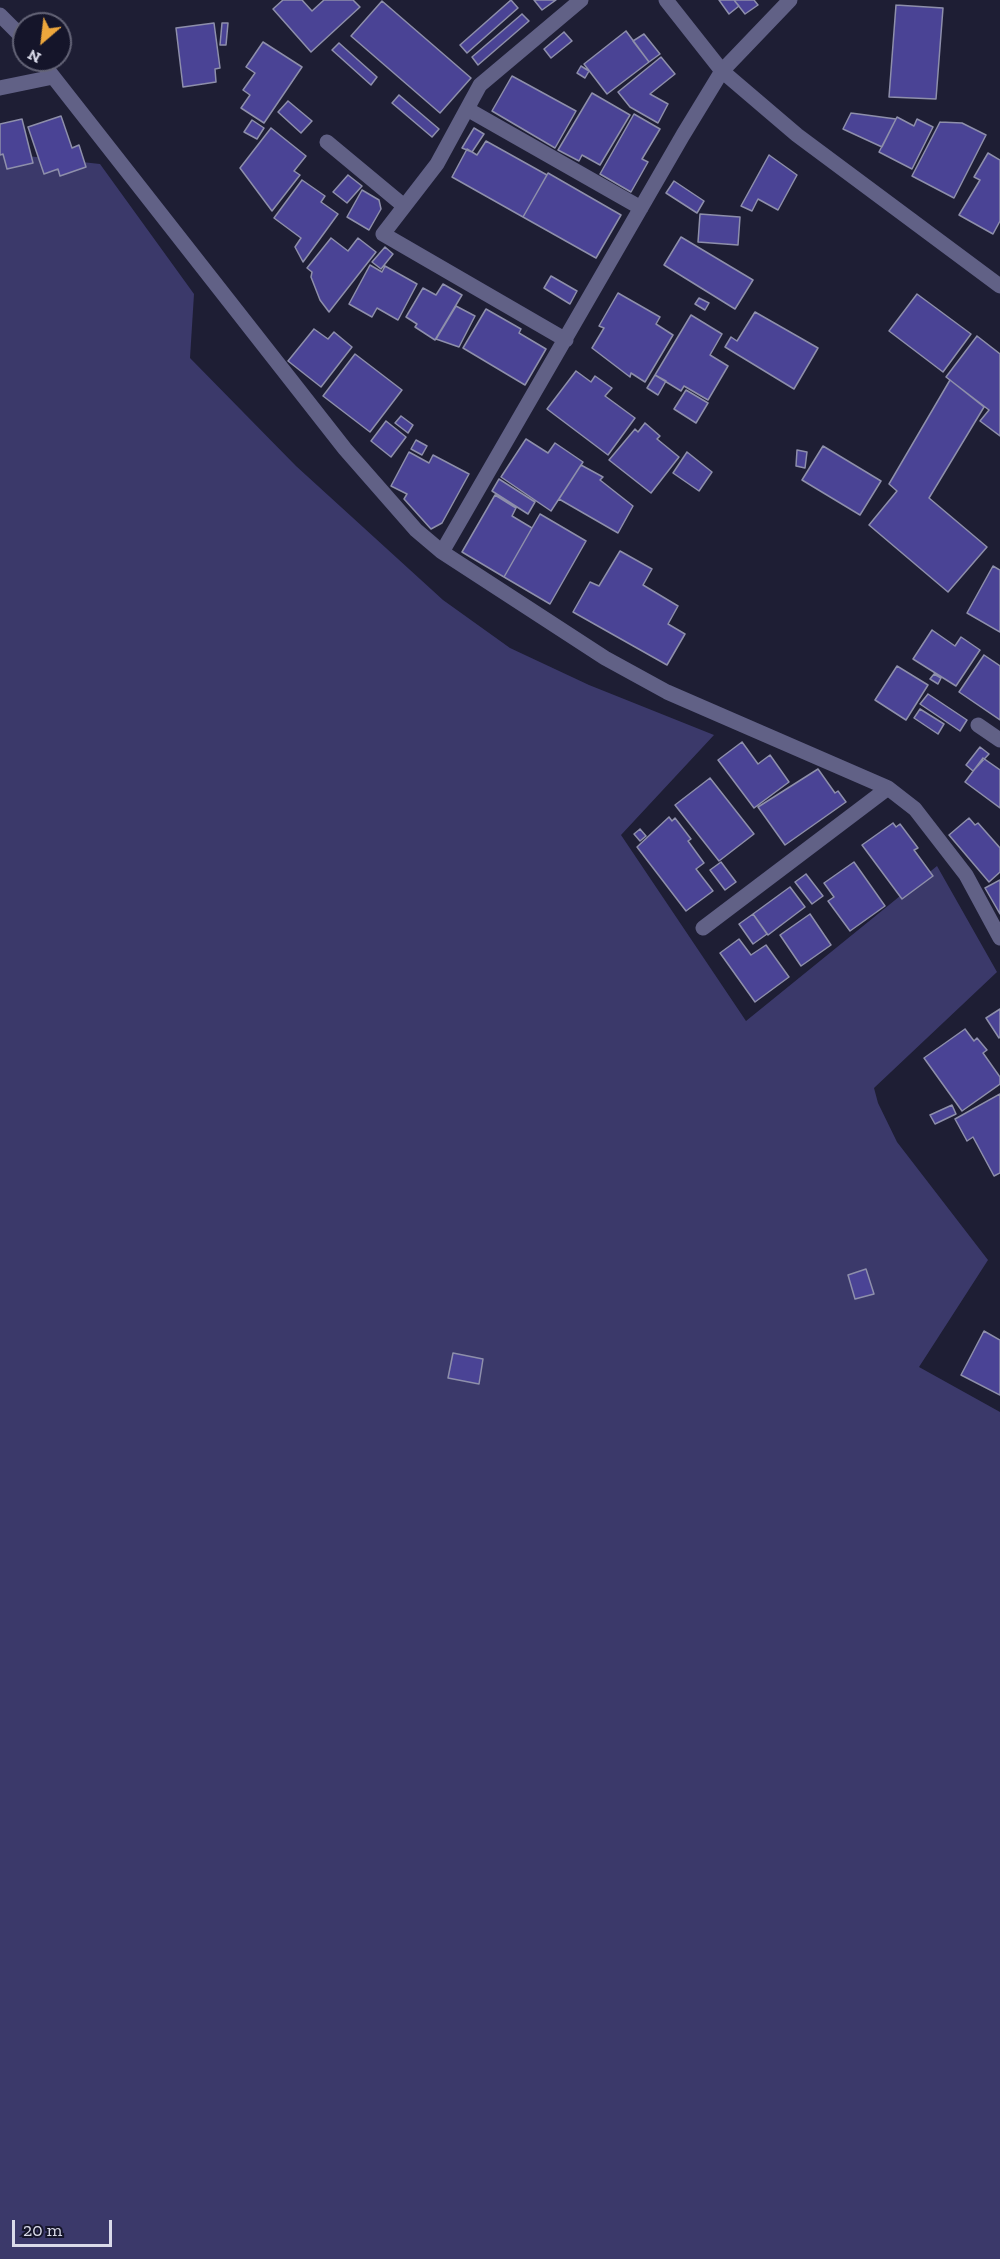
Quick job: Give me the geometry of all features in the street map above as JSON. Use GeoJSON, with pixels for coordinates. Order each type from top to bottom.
{"type":"FeatureCollection","features":[{"type":"Feature","properties":{"kind":"street"},"geometry":{"type":"LineString","coordinates":[[566,340],[383,234],[437,164],[480,85],[581,0]]}},
{"type":"Feature","properties":{"kind":"street"},"geometry":{"type":"LineString","coordinates":[[666,0],[722,71],[797,135],[1000,286]]}},
{"type":"Feature","properties":{"kind":"street"},"geometry":{"type":"LineString","coordinates":[[442,552],[722,71],[790,0]]}},
{"type":"Feature","properties":{"kind":"street"},"geometry":{"type":"LineString","coordinates":[[0,15],[12,27]]}},
{"type":"Feature","properties":{"kind":"street"},"geometry":{"type":"LineString","coordinates":[[49,72],[345,450],[416,530],[442,552],[605,658],[667,692],[888,788],[915,810],[966,874],[1000,938]]}},
{"type":"Feature","properties":{"kind":"street"},"geometry":{"type":"LineString","coordinates":[[0,88],[53,77]]}},
{"type":"Feature","properties":{"kind":"street"},"geometry":{"type":"LineString","coordinates":[[467,109],[641,208]]}},
{"type":"Feature","properties":{"kind":"street"},"geometry":{"type":"LineString","coordinates":[[327,142],[404,206]]}},
{"type":"Feature","properties":{"kind":"street"},"geometry":{"type":"LineString","coordinates":[[978,725],[1000,740]]}},
{"type":"Feature","properties":{"kind":"street"},"geometry":{"type":"LineString","coordinates":[[703,928],[888,788]]}},
{"type":"Feature","properties":{"kind":"shaded area"},"geometry":{"type":"Polygon","coordinates":[[[0,153],[100,164],[194,294],[190,358],[296,466],[443,600],[510,648],[589,685],[714,735],[621,835],[746,1021],[937,866],[997,972],[874,1088],[878,1103],[897,1142],[988,1260],[919,1367],[1000,1412],[1000,2259],[0,2259],[0,153]]]}},
{"type":"Feature","properties":{"kind":"building"},"geometry":{"type":"Polygon","coordinates":[[[283,0],[302,0],[312,11],[324,0],[353,0],[360,7],[311,52],[273,9],[283,0]]]}},
{"type":"Feature","properties":{"kind":"building"},"geometry":{"type":"Polygon","coordinates":[[[511,0],[518,8],[467,53],[460,45],[511,0]]]}},
{"type":"Feature","properties":{"kind":"building"},"geometry":{"type":"Polygon","coordinates":[[[534,0],[556,0],[542,10],[534,0]]]}},
{"type":"Feature","properties":{"kind":"building"},"geometry":{"type":"Polygon","coordinates":[[[719,0],[734,0],[739,6],[729,14],[719,0]]]}},
{"type":"Feature","properties":{"kind":"building"},"geometry":{"type":"Polygon","coordinates":[[[734,0],[754,0],[758,5],[745,14],[734,0]]]}},
{"type":"Feature","properties":{"kind":"building"},"geometry":{"type":"Polygon","coordinates":[[[382,1],[471,78],[440,113],[351,36],[382,1]]]}},
{"type":"Feature","properties":{"kind":"building"},"geometry":{"type":"Polygon","coordinates":[[[896,5],[943,8],[936,99],[889,97],[896,5]]]}},
{"type":"Feature","properties":{"kind":"building"},"geometry":{"type":"Polygon","coordinates":[[[522,14],[529,21],[478,65],[472,57],[522,14]]]}},
{"type":"Feature","properties":{"kind":"building"},"geometry":{"type":"Polygon","coordinates":[[[214,23],[220,68],[215,69],[216,82],[183,87],[176,28],[214,23]]]}},
{"type":"Feature","properties":{"kind":"building"},"geometry":{"type":"Polygon","coordinates":[[[222,23],[228,23],[226,45],[220,45],[222,23]]]}},
{"type":"Feature","properties":{"kind":"building"},"geometry":{"type":"Polygon","coordinates":[[[626,31],[649,62],[607,94],[584,64],[626,31]]]}},
{"type":"Feature","properties":{"kind":"building"},"geometry":{"type":"Polygon","coordinates":[[[564,32],[572,41],[551,58],[544,49],[564,32]]]}},
{"type":"Feature","properties":{"kind":"building"},"geometry":{"type":"Polygon","coordinates":[[[644,34],[660,54],[649,62],[633,41],[644,34]]]}},
{"type":"Feature","properties":{"kind":"building"},"geometry":{"type":"Polygon","coordinates":[[[263,42],[302,67],[264,123],[241,108],[250,95],[243,90],[255,73],[246,67],[263,42]]]}},
{"type":"Feature","properties":{"kind":"building"},"geometry":{"type":"Polygon","coordinates":[[[339,43],[377,77],[371,85],[332,50],[339,43]]]}},
{"type":"Feature","properties":{"kind":"building"},"geometry":{"type":"Polygon","coordinates":[[[661,57],[675,74],[650,94],[668,104],[658,123],[630,107],[618,92],[661,57]]]}},
{"type":"Feature","properties":{"kind":"building"},"geometry":{"type":"Polygon","coordinates":[[[581,66],[589,71],[585,78],[577,73],[581,66]]]}},
{"type":"Feature","properties":{"kind":"building"},"geometry":{"type":"Polygon","coordinates":[[[512,76],[576,111],[555,148],[492,111],[512,76]]]}},
{"type":"Feature","properties":{"kind":"building"},"geometry":{"type":"Polygon","coordinates":[[[592,93],[630,115],[600,165],[582,155],[579,161],[558,150],[592,93]]]}},
{"type":"Feature","properties":{"kind":"building"},"geometry":{"type":"Polygon","coordinates":[[[399,95],[439,129],[432,137],[392,103],[399,95]]]}},
{"type":"Feature","properties":{"kind":"building"},"geometry":{"type":"Polygon","coordinates":[[[288,101],[312,121],[301,133],[278,112],[288,101]]]}},
{"type":"Feature","properties":{"kind":"building"},"geometry":{"type":"Polygon","coordinates":[[[851,113],[896,119],[882,147],[843,129],[851,113]]]}},
{"type":"Feature","properties":{"kind":"building"},"geometry":{"type":"Polygon","coordinates":[[[634,114],[660,129],[642,159],[648,162],[631,192],[600,174],[634,114]]]}},
{"type":"Feature","properties":{"kind":"building"},"geometry":{"type":"Polygon","coordinates":[[[61,116],[72,148],[79,145],[86,167],[60,176],[58,169],[44,174],[28,127],[61,116]]]}},
{"type":"Feature","properties":{"kind":"building"},"geometry":{"type":"Polygon","coordinates":[[[897,117],[914,126],[917,119],[933,127],[912,169],[879,152],[897,117]]]}},
{"type":"Feature","properties":{"kind":"building"},"geometry":{"type":"Polygon","coordinates":[[[22,119],[33,163],[7,169],[3,154],[0,155],[0,124],[22,119]]]}},
{"type":"Feature","properties":{"kind":"building"},"geometry":{"type":"Polygon","coordinates":[[[252,120],[264,128],[257,139],[244,132],[252,120]]]}},
{"type":"Feature","properties":{"kind":"building"},"geometry":{"type":"Polygon","coordinates":[[[940,122],[962,123],[986,135],[954,198],[912,176],[940,122]]]}},
{"type":"Feature","properties":{"kind":"building"},"geometry":{"type":"Polygon","coordinates":[[[271,128],[306,156],[294,171],[300,175],[272,211],[240,168],[271,128]]]}},
{"type":"Feature","properties":{"kind":"building"},"geometry":{"type":"Polygon","coordinates":[[[474,128],[484,134],[472,152],[462,148],[474,128]]]}},
{"type":"Feature","properties":{"kind":"building"},"geometry":{"type":"Polygon","coordinates":[[[486,141],[547,175],[523,217],[452,177],[467,149],[477,155],[486,141]]]}},
{"type":"Feature","properties":{"kind":"building"},"geometry":{"type":"Polygon","coordinates":[[[988,153],[1000,160],[1000,221],[993,234],[959,215],[980,180],[974,177],[988,153]]]}},
{"type":"Feature","properties":{"kind":"building"},"geometry":{"type":"Polygon","coordinates":[[[769,155],[797,175],[778,210],[758,199],[752,211],[741,206],[769,155]]]}},
{"type":"Feature","properties":{"kind":"building"},"geometry":{"type":"Polygon","coordinates":[[[548,173],[621,215],[596,258],[523,217],[548,173]]]}},
{"type":"Feature","properties":{"kind":"building"},"geometry":{"type":"Polygon","coordinates":[[[348,175],[362,186],[347,203],[333,192],[348,175]]]}},
{"type":"Feature","properties":{"kind":"building"},"geometry":{"type":"Polygon","coordinates":[[[302,180],[325,196],[321,202],[338,214],[303,262],[295,247],[301,238],[274,218],[302,180]]]}},
{"type":"Feature","properties":{"kind":"building"},"geometry":{"type":"Polygon","coordinates":[[[674,181],[704,201],[697,213],[666,193],[674,181]]]}},
{"type":"Feature","properties":{"kind":"building"},"geometry":{"type":"Polygon","coordinates":[[[362,190],[379,200],[381,209],[369,230],[347,217],[362,190]]]}},
{"type":"Feature","properties":{"kind":"building"},"geometry":{"type":"Polygon","coordinates":[[[700,214],[740,217],[738,245],[698,242],[700,214]]]}},
{"type":"Feature","properties":{"kind":"building"},"geometry":{"type":"Polygon","coordinates":[[[681,237],[753,280],[735,309],[664,265],[681,237]]]}},
{"type":"Feature","properties":{"kind":"building"},"geometry":{"type":"Polygon","coordinates":[[[331,238],[348,251],[358,238],[376,252],[329,312],[320,300],[311,277],[312,272],[307,268],[331,238]]]}},
{"type":"Feature","properties":{"kind":"building"},"geometry":{"type":"Polygon","coordinates":[[[385,247],[393,254],[381,269],[372,262],[385,247]]]}},
{"type":"Feature","properties":{"kind":"building"},"geometry":{"type":"Polygon","coordinates":[[[370,265],[382,272],[385,266],[417,284],[398,320],[377,308],[372,317],[349,304],[370,265]]]}},
{"type":"Feature","properties":{"kind":"building"},"geometry":{"type":"Polygon","coordinates":[[[551,276],[577,291],[570,304],[544,288],[551,276]]]}},
{"type":"Feature","properties":{"kind":"building"},"geometry":{"type":"Polygon","coordinates":[[[443,284],[462,295],[435,340],[415,327],[417,324],[406,317],[423,288],[436,295],[443,284]]]}},
{"type":"Feature","properties":{"kind":"building"},"geometry":{"type":"Polygon","coordinates":[[[618,293],[660,317],[656,324],[673,335],[645,382],[631,373],[630,377],[592,348],[604,328],[599,326],[618,293]]]}},
{"type":"Feature","properties":{"kind":"building"},"geometry":{"type":"Polygon","coordinates":[[[917,294],[971,334],[943,372],[889,331],[917,294]]]}},
{"type":"Feature","properties":{"kind":"building"},"geometry":{"type":"Polygon","coordinates":[[[699,298],[709,303],[705,310],[695,304],[699,298]]]}},
{"type":"Feature","properties":{"kind":"building"},"geometry":{"type":"Polygon","coordinates":[[[456,306],[475,316],[459,347],[436,339],[456,306]]]}},
{"type":"Feature","properties":{"kind":"building"},"geometry":{"type":"Polygon","coordinates":[[[486,309],[521,329],[519,333],[546,349],[525,385],[463,348],[486,309]]]}},
{"type":"Feature","properties":{"kind":"building"},"geometry":{"type":"Polygon","coordinates":[[[755,312],[818,348],[794,389],[725,347],[731,337],[737,341],[755,312]]]}},
{"type":"Feature","properties":{"kind":"building"},"geometry":{"type":"Polygon","coordinates":[[[691,315],[722,334],[710,355],[728,366],[708,400],[684,386],[681,391],[655,375],[691,315]]]}},
{"type":"Feature","properties":{"kind":"building"},"geometry":{"type":"Polygon","coordinates":[[[314,329],[328,339],[334,332],[352,347],[321,387],[288,361],[314,329]]]}},
{"type":"Feature","properties":{"kind":"building"},"geometry":{"type":"Polygon","coordinates":[[[977,336],[1000,354],[1000,436],[980,421],[989,410],[946,377],[977,336]]]}},
{"type":"Feature","properties":{"kind":"building"},"geometry":{"type":"Polygon","coordinates":[[[355,354],[402,390],[370,432],[323,396],[355,354]]]}},
{"type":"Feature","properties":{"kind":"building"},"geometry":{"type":"Polygon","coordinates":[[[576,371],[591,382],[595,376],[612,388],[605,396],[635,418],[608,455],[547,409],[576,371]]]}},
{"type":"Feature","properties":{"kind":"building"},"geometry":{"type":"Polygon","coordinates":[[[655,375],[666,381],[658,395],[647,388],[655,375]]]}},
{"type":"Feature","properties":{"kind":"building"},"geometry":{"type":"Polygon","coordinates":[[[950,380],[984,407],[929,498],[987,547],[948,592],[869,525],[897,491],[889,484],[950,380]]]}},
{"type":"Feature","properties":{"kind":"building"},"geometry":{"type":"Polygon","coordinates":[[[686,390],[708,403],[696,423],[674,409],[686,390]]]}},
{"type":"Feature","properties":{"kind":"building"},"geometry":{"type":"Polygon","coordinates":[[[401,416],[413,425],[408,433],[395,423],[401,416]]]}},
{"type":"Feature","properties":{"kind":"building"},"geometry":{"type":"Polygon","coordinates":[[[386,421],[406,437],[391,457],[371,441],[386,421]]]}},
{"type":"Feature","properties":{"kind":"building"},"geometry":{"type":"Polygon","coordinates":[[[645,423],[660,436],[657,439],[679,457],[651,493],[609,460],[635,429],[638,432],[645,423]]]}},
{"type":"Feature","properties":{"kind":"building"},"geometry":{"type":"Polygon","coordinates":[[[526,439],[548,453],[555,443],[583,462],[551,511],[501,477],[526,439]]]}},
{"type":"Feature","properties":{"kind":"building"},"geometry":{"type":"Polygon","coordinates":[[[416,440],[427,446],[422,455],[411,449],[416,440]]]}},
{"type":"Feature","properties":{"kind":"building"},"geometry":{"type":"Polygon","coordinates":[[[823,446],[881,481],[860,515],[802,480],[823,446]]]}},
{"type":"Feature","properties":{"kind":"building"},"geometry":{"type":"Polygon","coordinates":[[[797,450],[807,452],[805,468],[796,466],[797,450]]]}},
{"type":"Feature","properties":{"kind":"building"},"geometry":{"type":"Polygon","coordinates":[[[409,452],[429,463],[433,455],[469,474],[442,523],[431,529],[404,499],[407,494],[391,486],[409,452]]]}},
{"type":"Feature","properties":{"kind":"building"},"geometry":{"type":"Polygon","coordinates":[[[687,452],[712,472],[699,491],[673,473],[687,452]]]}},
{"type":"Feature","properties":{"kind":"building"},"geometry":{"type":"Polygon","coordinates":[[[581,465],[603,477],[600,480],[633,506],[618,533],[559,499],[581,465]]]}},
{"type":"Feature","properties":{"kind":"building"},"geometry":{"type":"Polygon","coordinates":[[[499,479],[535,502],[528,514],[492,491],[499,479]]]}},
{"type":"Feature","properties":{"kind":"building"},"geometry":{"type":"Polygon","coordinates":[[[495,495],[516,508],[512,516],[532,528],[504,577],[462,552],[495,495]]]}},
{"type":"Feature","properties":{"kind":"building"},"geometry":{"type":"Polygon","coordinates":[[[540,514],[586,541],[550,604],[504,577],[540,514]]]}},
{"type":"Feature","properties":{"kind":"building"},"geometry":{"type":"Polygon","coordinates":[[[620,551],[652,569],[643,585],[678,606],[668,624],[685,634],[667,665],[573,612],[590,582],[599,586],[620,551]]]}},
{"type":"Feature","properties":{"kind":"building"},"geometry":{"type":"Polygon","coordinates":[[[993,566],[1000,570],[1000,632],[967,613],[993,566]]]}},
{"type":"Feature","properties":{"kind":"building"},"geometry":{"type":"Polygon","coordinates":[[[932,630],[955,646],[961,637],[980,650],[956,686],[913,659],[932,630]]]}},
{"type":"Feature","properties":{"kind":"building"},"geometry":{"type":"Polygon","coordinates":[[[984,655],[1000,666],[1000,720],[959,692],[984,655]]]}},
{"type":"Feature","properties":{"kind":"building"},"geometry":{"type":"Polygon","coordinates":[[[897,666],[928,685],[906,720],[875,700],[897,666]]]}},
{"type":"Feature","properties":{"kind":"building"},"geometry":{"type":"Polygon","coordinates":[[[934,674],[941,678],[938,684],[930,679],[934,674]]]}},
{"type":"Feature","properties":{"kind":"building"},"geometry":{"type":"Polygon","coordinates":[[[928,694],[967,720],[960,731],[920,704],[928,694]]]}},
{"type":"Feature","properties":{"kind":"building"},"geometry":{"type":"Polygon","coordinates":[[[920,709],[944,724],[938,734],[914,718],[920,709]]]}},
{"type":"Feature","properties":{"kind":"building"},"geometry":{"type":"Polygon","coordinates":[[[742,742],[758,764],[770,755],[789,782],[754,808],[718,760],[742,742]]]}},
{"type":"Feature","properties":{"kind":"building"},"geometry":{"type":"Polygon","coordinates":[[[980,747],[989,754],[973,771],[966,765],[980,747]]]}},
{"type":"Feature","properties":{"kind":"building"},"geometry":{"type":"Polygon","coordinates":[[[983,758],[1000,770],[1000,808],[965,782],[983,758]]]}},
{"type":"Feature","properties":{"kind":"building"},"geometry":{"type":"Polygon","coordinates":[[[818,769],[835,793],[838,791],[846,802],[785,845],[758,807],[818,769]]]}},
{"type":"Feature","properties":{"kind":"building"},"geometry":{"type":"Polygon","coordinates":[[[710,778],[754,834],[719,861],[675,805],[710,778]]]}},
{"type":"Feature","properties":{"kind":"building"},"geometry":{"type":"Polygon","coordinates":[[[669,817],[672,821],[675,818],[691,839],[688,841],[704,863],[696,869],[713,891],[686,911],[637,847],[669,817]]]}},
{"type":"Feature","properties":{"kind":"building"},"geometry":{"type":"Polygon","coordinates":[[[969,818],[975,825],[978,823],[1000,848],[1000,872],[989,882],[949,835],[969,818]]]}},
{"type":"Feature","properties":{"kind":"building"},"geometry":{"type":"Polygon","coordinates":[[[893,823],[896,827],[900,824],[918,848],[914,850],[933,876],[902,899],[862,845],[893,823]]]}},
{"type":"Feature","properties":{"kind":"building"},"geometry":{"type":"Polygon","coordinates":[[[640,829],[646,836],[640,841],[634,834],[640,829]]]}},
{"type":"Feature","properties":{"kind":"building"},"geometry":{"type":"Polygon","coordinates":[[[721,862],[736,882],[725,890],[710,870],[721,862]]]}},
{"type":"Feature","properties":{"kind":"building"},"geometry":{"type":"Polygon","coordinates":[[[854,862],[885,906],[850,931],[828,901],[834,897],[824,883],[854,862]]]}},
{"type":"Feature","properties":{"kind":"building"},"geometry":{"type":"Polygon","coordinates":[[[806,874],[823,896],[812,904],[795,882],[806,874]]]}},
{"type":"Feature","properties":{"kind":"building"},"geometry":{"type":"Polygon","coordinates":[[[1000,880],[1000,914],[985,888],[1000,880]]]}},
{"type":"Feature","properties":{"kind":"building"},"geometry":{"type":"Polygon","coordinates":[[[790,887],[805,907],[768,935],[753,914],[790,887]]]}},
{"type":"Feature","properties":{"kind":"building"},"geometry":{"type":"Polygon","coordinates":[[[753,914],[767,934],[753,944],[739,924],[753,914]]]}},
{"type":"Feature","properties":{"kind":"building"},"geometry":{"type":"Polygon","coordinates":[[[810,914],[831,945],[801,966],[780,935],[810,914]]]}},
{"type":"Feature","properties":{"kind":"building"},"geometry":{"type":"Polygon","coordinates":[[[739,939],[751,955],[766,945],[789,977],[755,1002],[720,953],[739,939]]]}},
{"type":"Feature","properties":{"kind":"building"},"geometry":{"type":"Polygon","coordinates":[[[1000,1009],[1000,1037],[999,1038],[986,1018],[1000,1009]]]}},
{"type":"Feature","properties":{"kind":"building"},"geometry":{"type":"Polygon","coordinates":[[[965,1029],[974,1041],[977,1038],[987,1050],[983,1053],[1000,1077],[1000,1084],[962,1111],[924,1058],[965,1029]]]}},
{"type":"Feature","properties":{"kind":"building"},"geometry":{"type":"Polygon","coordinates":[[[1000,1094],[1000,1173],[994,1176],[973,1137],[967,1141],[955,1119],[1000,1094]]]}},
{"type":"Feature","properties":{"kind":"building"},"geometry":{"type":"Polygon","coordinates":[[[952,1105],[956,1114],[935,1124],[930,1115],[952,1105]]]}},
{"type":"Feature","properties":{"kind":"building"},"geometry":{"type":"Polygon","coordinates":[[[866,1269],[874,1294],[855,1299],[848,1275],[866,1269]]]}},
{"type":"Feature","properties":{"kind":"building"},"geometry":{"type":"Polygon","coordinates":[[[984,1331],[1000,1340],[1000,1395],[961,1375],[984,1331]]]}},
{"type":"Feature","properties":{"kind":"building"},"geometry":{"type":"Polygon","coordinates":[[[453,1353],[483,1359],[479,1384],[448,1378],[453,1353]]]}}]}
